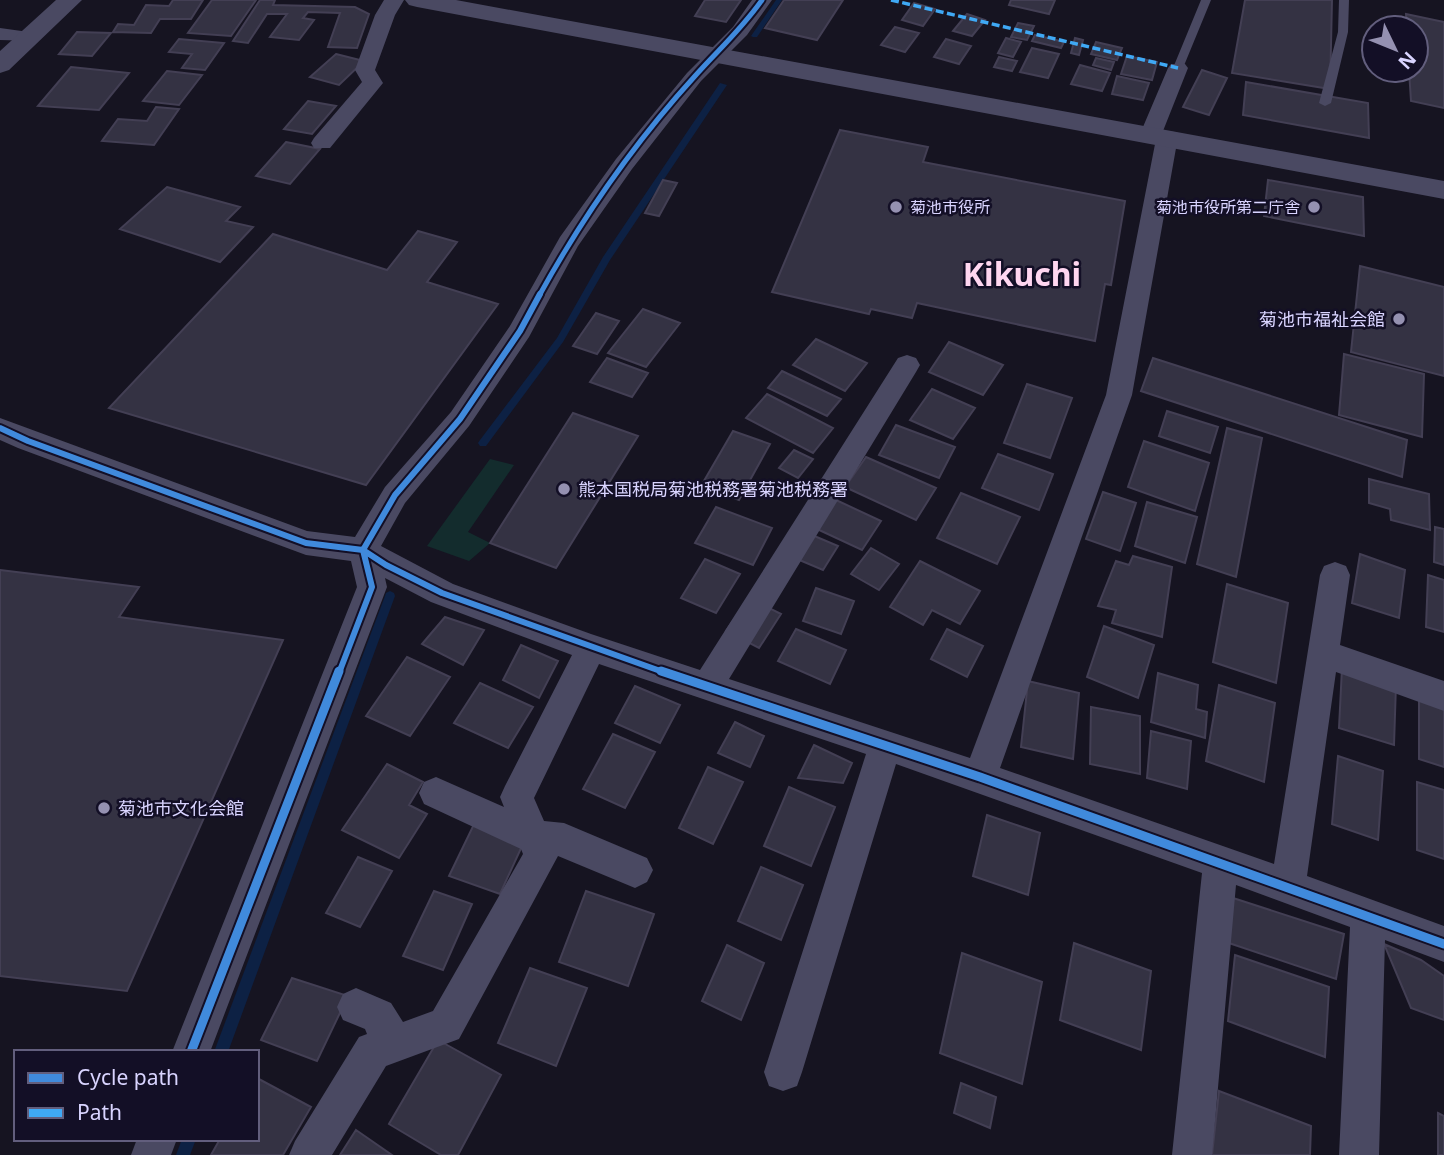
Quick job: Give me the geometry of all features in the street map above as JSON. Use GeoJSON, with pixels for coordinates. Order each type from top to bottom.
{"type":"FeatureCollection","features":[{"type":"Feature","properties":{"kind":"street"},"geometry":{"type":"LineString","coordinates":[[0,65],[70,0]]}},
{"type":"Feature","properties":{"kind":"street"},"geometry":{"type":"LineString","coordinates":[[322,143],[373,83],[365,70],[385,15],[394,0]]}},
{"type":"Feature","properties":{"kind":"street"},"geometry":{"type":"LineString","coordinates":[[417,0],[685,51],[717,54],[1159,135],[1444,190]]}},
{"type":"Feature","properties":{"kind":"street"},"geometry":{"type":"LineString","coordinates":[[192,1050],[372,587],[363,550],[395,495],[460,419],[520,331],[568,243],[624,164],[694,77],[740,30],[762,0]]}},
{"type":"Feature","properties":{"kind":"street"},"geometry":{"type":"LineString","coordinates":[[0,34],[29,37]]}},
{"type":"Feature","properties":{"kind":"street"},"geometry":{"type":"LineString","coordinates":[[980,777],[1119,395],[1159,135],[1178,68]]}},
{"type":"Feature","properties":{"kind":"street"},"geometry":{"type":"LineString","coordinates":[[707,686],[907,365]]}},
{"type":"Feature","properties":{"kind":"street"},"geometry":{"type":"LineString","coordinates":[[0,428],[27,441],[306,543],[363,550],[386,565],[442,593],[592,648],[980,777],[1444,944]]}},
{"type":"Feature","properties":{"kind":"street"},"geometry":{"type":"LineString","coordinates":[[1288,887],[1335,575]]}},
{"type":"Feature","properties":{"kind":"street"},"geometry":{"type":"LineString","coordinates":[[309,1155],[373,1051],[446,1026],[541,856],[517,797],[592,648]]}},
{"type":"Feature","properties":{"kind":"street"},"geometry":{"type":"LineString","coordinates":[[1323,653],[1444,696]]}},
{"type":"Feature","properties":{"kind":"street"},"geometry":{"type":"LineString","coordinates":[[783,1072],[885,746]]}},
{"type":"Feature","properties":{"kind":"street"},"geometry":{"type":"LineString","coordinates":[[436,793],[533,837],[564,840],[635,870]]}},
{"type":"Feature","properties":{"kind":"street"},"geometry":{"type":"LineString","coordinates":[[1192,1155],[1221,862]]}},
{"type":"Feature","properties":{"kind":"street"},"geometry":{"type":"LineString","coordinates":[[1359,1155],[1368,918]]}},
{"type":"Feature","properties":{"kind":"street"},"geometry":{"type":"LineString","coordinates":[[356,1007],[378,1016],[395,1044]]}},
{"type":"Feature","properties":{"kind":"lane"},"geometry":{"type":"LineString","coordinates":[[1178,68],[1206,0]]}},
{"type":"Feature","properties":{"kind":"lane"},"geometry":{"type":"LineString","coordinates":[[1325,103],[1343,32],[1345,0]]}},
{"type":"Feature","properties":{"kind":"green space"},"geometry":{"type":"Polygon","coordinates":[[[490,459],[514,465],[468,532],[490,543],[469,561],[427,546],[490,459]]]}},
{"type":"Feature","properties":{"kind":"building"},"geometry":{"type":"Polygon","coordinates":[[[173,0],[203,0],[191,19],[160,19],[151,33],[113,32],[118,24],[134,25],[146,5],[169,6],[173,0]]]}},
{"type":"Feature","properties":{"kind":"building"},"geometry":{"type":"Polygon","coordinates":[[[212,0],[256,0],[231,36],[188,33],[212,0]]]}},
{"type":"Feature","properties":{"kind":"building"},"geometry":{"type":"Polygon","coordinates":[[[260,0],[275,0],[273,5],[355,7],[369,14],[357,48],[328,47],[340,13],[308,12],[303,18],[314,20],[299,40],[270,37],[287,14],[267,14],[248,43],[233,41],[260,0]]]}},
{"type":"Feature","properties":{"kind":"building"},"geometry":{"type":"Polygon","coordinates":[[[705,0],[741,0],[726,22],[695,16],[705,0]]]}},
{"type":"Feature","properties":{"kind":"building"},"geometry":{"type":"Polygon","coordinates":[[[784,0],[843,0],[817,40],[765,28],[784,0]]]}},
{"type":"Feature","properties":{"kind":"building"},"geometry":{"type":"Polygon","coordinates":[[[1011,0],[1055,0],[1049,14],[1009,5],[1011,0]]]}},
{"type":"Feature","properties":{"kind":"building"},"geometry":{"type":"Polygon","coordinates":[[[1245,0],[1332,0],[1330,89],[1232,73],[1245,0]]]}},
{"type":"Feature","properties":{"kind":"building"},"geometry":{"type":"Polygon","coordinates":[[[914,3],[935,9],[923,26],[902,20],[914,3]]]}},
{"type":"Feature","properties":{"kind":"building"},"geometry":{"type":"Polygon","coordinates":[[[967,14],[985,20],[972,36],[953,31],[967,14]]]}},
{"type":"Feature","properties":{"kind":"building"},"geometry":{"type":"Polygon","coordinates":[[[1430,19],[1444,22],[1444,108],[1411,101],[1410,84],[1430,84],[1430,19]]]}},
{"type":"Feature","properties":{"kind":"building"},"geometry":{"type":"Polygon","coordinates":[[[1018,23],[1034,26],[1027,40],[1011,37],[1018,23]]]}},
{"type":"Feature","properties":{"kind":"building"},"geometry":{"type":"Polygon","coordinates":[[[895,27],[919,33],[905,52],[881,45],[895,27]]]}},
{"type":"Feature","properties":{"kind":"building"},"geometry":{"type":"Polygon","coordinates":[[[77,32],[111,33],[92,56],[59,54],[77,32]]]}},
{"type":"Feature","properties":{"kind":"building"},"geometry":{"type":"Polygon","coordinates":[[[1035,35],[1064,42],[1061,48],[1032,41],[1035,35]]]}},
{"type":"Feature","properties":{"kind":"building"},"geometry":{"type":"Polygon","coordinates":[[[1006,38],[1021,42],[1013,57],[998,53],[1006,38]]]}},
{"type":"Feature","properties":{"kind":"building"},"geometry":{"type":"Polygon","coordinates":[[[1075,38],[1083,40],[1079,55],[1071,53],[1075,38]]]}},
{"type":"Feature","properties":{"kind":"building"},"geometry":{"type":"Polygon","coordinates":[[[179,39],[224,43],[205,70],[182,68],[192,54],[169,52],[179,39]]]}},
{"type":"Feature","properties":{"kind":"building"},"geometry":{"type":"Polygon","coordinates":[[[946,39],[971,46],[959,64],[934,57],[946,39]]]}},
{"type":"Feature","properties":{"kind":"building"},"geometry":{"type":"Polygon","coordinates":[[[1096,42],[1122,48],[1117,60],[1091,54],[1096,42]]]}},
{"type":"Feature","properties":{"kind":"building"},"geometry":{"type":"Polygon","coordinates":[[[1032,48],[1059,54],[1048,78],[1020,72],[1032,48]]]}},
{"type":"Feature","properties":{"kind":"building"},"geometry":{"type":"Polygon","coordinates":[[[336,54],[364,61],[339,85],[310,77],[336,54]]]}},
{"type":"Feature","properties":{"kind":"building"},"geometry":{"type":"Polygon","coordinates":[[[1127,56],[1157,62],[1152,80],[1121,74],[1127,56]]]}},
{"type":"Feature","properties":{"kind":"building"},"geometry":{"type":"Polygon","coordinates":[[[999,57],[1017,61],[1012,71],[994,67],[999,57]]]}},
{"type":"Feature","properties":{"kind":"building"},"geometry":{"type":"Polygon","coordinates":[[[1096,58],[1114,62],[1111,70],[1093,65],[1096,58]]]}},
{"type":"Feature","properties":{"kind":"building"},"geometry":{"type":"Polygon","coordinates":[[[1080,65],[1110,73],[1102,91],[1071,84],[1080,65]]]}},
{"type":"Feature","properties":{"kind":"building"},"geometry":{"type":"Polygon","coordinates":[[[71,67],[129,73],[99,110],[38,106],[71,67]]]}},
{"type":"Feature","properties":{"kind":"building"},"geometry":{"type":"Polygon","coordinates":[[[1202,70],[1227,78],[1209,115],[1183,107],[1202,70]]]}},
{"type":"Feature","properties":{"kind":"building"},"geometry":{"type":"Polygon","coordinates":[[[167,71],[202,75],[179,105],[143,101],[167,71]]]}},
{"type":"Feature","properties":{"kind":"building"},"geometry":{"type":"Polygon","coordinates":[[[1117,76],[1149,83],[1143,100],[1112,94],[1117,76]]]}},
{"type":"Feature","properties":{"kind":"building"},"geometry":{"type":"Polygon","coordinates":[[[1246,82],[1368,103],[1369,138],[1243,115],[1246,82]]]}},
{"type":"Feature","properties":{"kind":"building"},"geometry":{"type":"Polygon","coordinates":[[[308,101],[336,106],[312,134],[284,129],[308,101]]]}},
{"type":"Feature","properties":{"kind":"building"},"geometry":{"type":"Polygon","coordinates":[[[156,107],[179,109],[154,145],[102,141],[118,119],[147,121],[156,107]]]}},
{"type":"Feature","properties":{"kind":"building","name":"菊池市役所"},"geometry":{"type":"Polygon","coordinates":[[[840,130],[928,147],[923,162],[1125,201],[1111,285],[1105,284],[1095,341],[917,303],[912,318],[871,309],[869,314],[772,292],[840,130]]]}},
{"type":"Feature","properties":{"kind":"building"},"geometry":{"type":"Polygon","coordinates":[[[286,142],[320,149],[290,184],[256,176],[286,142]]]}},
{"type":"Feature","properties":{"kind":"building"},"geometry":{"type":"Polygon","coordinates":[[[663,180],[677,183],[659,216],[645,213],[663,180]]]}},
{"type":"Feature","properties":{"kind":"building","name":"菊池市役所第二庁舎"},"geometry":{"type":"Polygon","coordinates":[[[1268,180],[1363,197],[1364,236],[1264,216],[1268,180]]]}},
{"type":"Feature","properties":{"kind":"building"},"geometry":{"type":"Polygon","coordinates":[[[167,187],[240,207],[226,221],[253,227],[220,262],[120,229],[167,187]]]}},
{"type":"Feature","properties":{"kind":"building"},"geometry":{"type":"Polygon","coordinates":[[[418,231],[457,242],[427,282],[498,304],[366,485],[109,408],[273,234],[387,270],[418,231]]]}},
{"type":"Feature","properties":{"kind":"building","name":"菊池市福祉会館"},"geometry":{"type":"Polygon","coordinates":[[[1360,266],[1444,287],[1444,376],[1351,352],[1360,266]]]}},
{"type":"Feature","properties":{"kind":"building"},"geometry":{"type":"Polygon","coordinates":[[[643,309],[680,323],[646,367],[608,353],[643,309]]]}},
{"type":"Feature","properties":{"kind":"building"},"geometry":{"type":"Polygon","coordinates":[[[596,313],[619,321],[597,354],[573,346],[596,313]]]}},
{"type":"Feature","properties":{"kind":"building"},"geometry":{"type":"Polygon","coordinates":[[[816,339],[867,363],[845,391],[793,365],[816,339]]]}},
{"type":"Feature","properties":{"kind":"building"},"geometry":{"type":"Polygon","coordinates":[[[949,342],[1003,365],[983,395],[929,372],[949,342]]]}},
{"type":"Feature","properties":{"kind":"building"},"geometry":{"type":"Polygon","coordinates":[[[1344,354],[1424,374],[1422,437],[1339,415],[1344,354]]]}},
{"type":"Feature","properties":{"kind":"building"},"geometry":{"type":"Polygon","coordinates":[[[607,358],[648,373],[632,397],[590,382],[607,358]]]}},
{"type":"Feature","properties":{"kind":"building"},"geometry":{"type":"Polygon","coordinates":[[[1153,358],[1407,440],[1402,477],[1141,391],[1153,358]]]}},
{"type":"Feature","properties":{"kind":"building"},"geometry":{"type":"Polygon","coordinates":[[[782,371],[841,399],[827,416],[768,388],[782,371]]]}},
{"type":"Feature","properties":{"kind":"building"},"geometry":{"type":"Polygon","coordinates":[[[1027,384],[1072,398],[1050,458],[1004,443],[1027,384]]]}},
{"type":"Feature","properties":{"kind":"building"},"geometry":{"type":"Polygon","coordinates":[[[932,389],[975,408],[953,439],[910,420],[932,389]]]}},
{"type":"Feature","properties":{"kind":"building"},"geometry":{"type":"Polygon","coordinates":[[[767,394],[833,428],[813,453],[746,418],[767,394]]]}},
{"type":"Feature","properties":{"kind":"building"},"geometry":{"type":"Polygon","coordinates":[[[1167,411],[1218,427],[1210,453],[1159,436],[1167,411]]]}},
{"type":"Feature","properties":{"kind":"building","name":"熊本国税局菊池税務署菊池税務署"},"geometry":{"type":"Polygon","coordinates":[[[573,413],[638,436],[556,568],[490,543],[573,413]]]}},
{"type":"Feature","properties":{"kind":"building"},"geometry":{"type":"Polygon","coordinates":[[[896,425],[955,447],[939,478],[879,455],[896,425]]]}},
{"type":"Feature","properties":{"kind":"building"},"geometry":{"type":"Polygon","coordinates":[[[1227,428],[1262,438],[1236,577],[1197,564],[1227,428]]]}},
{"type":"Feature","properties":{"kind":"building"},"geometry":{"type":"Polygon","coordinates":[[[733,431],[770,444],[739,500],[701,486],[733,431]]]}},
{"type":"Feature","properties":{"kind":"building"},"geometry":{"type":"Polygon","coordinates":[[[1144,441],[1209,463],[1195,511],[1128,487],[1144,441]]]}},
{"type":"Feature","properties":{"kind":"building"},"geometry":{"type":"Polygon","coordinates":[[[794,450],[813,459],[798,478],[779,468],[794,450]]]}},
{"type":"Feature","properties":{"kind":"building"},"geometry":{"type":"Polygon","coordinates":[[[998,454],[1053,474],[1039,510],[982,488],[998,454]]]}},
{"type":"Feature","properties":{"kind":"building"},"geometry":{"type":"Polygon","coordinates":[[[866,457],[936,488],[916,520],[845,487],[866,457]]]}},
{"type":"Feature","properties":{"kind":"building"},"geometry":{"type":"Polygon","coordinates":[[[1369,479],[1429,494],[1430,530],[1391,520],[1390,509],[1369,503],[1369,479]]]}},
{"type":"Feature","properties":{"kind":"building"},"geometry":{"type":"Polygon","coordinates":[[[1103,492],[1136,503],[1120,551],[1086,539],[1103,492]]]}},
{"type":"Feature","properties":{"kind":"building"},"geometry":{"type":"Polygon","coordinates":[[[961,493],[1020,517],[997,564],[937,538],[961,493]]]}},
{"type":"Feature","properties":{"kind":"building"},"geometry":{"type":"Polygon","coordinates":[[[836,500],[881,521],[862,550],[817,529],[836,500]]]}},
{"type":"Feature","properties":{"kind":"building"},"geometry":{"type":"Polygon","coordinates":[[[1147,502],[1197,517],[1185,563],[1135,546],[1147,502]]]}},
{"type":"Feature","properties":{"kind":"building"},"geometry":{"type":"Polygon","coordinates":[[[716,507],[772,528],[753,565],[695,543],[716,507]]]}},
{"type":"Feature","properties":{"kind":"building"},"geometry":{"type":"Polygon","coordinates":[[[1435,527],[1444,529],[1444,565],[1434,562],[1435,527]]]}},
{"type":"Feature","properties":{"kind":"building"},"geometry":{"type":"Polygon","coordinates":[[[812,535],[838,546],[823,570],[797,559],[812,535]]]}},
{"type":"Feature","properties":{"kind":"building"},"geometry":{"type":"Polygon","coordinates":[[[871,548],[899,564],[879,590],[851,574],[871,548]]]}},
{"type":"Feature","properties":{"kind":"building"},"geometry":{"type":"Polygon","coordinates":[[[1360,554],[1405,570],[1399,618],[1352,603],[1360,554]]]}},
{"type":"Feature","properties":{"kind":"building"},"geometry":{"type":"Polygon","coordinates":[[[1133,556],[1172,567],[1162,637],[1112,623],[1116,610],[1098,606],[1116,561],[1129,565],[1133,556]]]}},
{"type":"Feature","properties":{"kind":"building"},"geometry":{"type":"Polygon","coordinates":[[[705,559],[740,574],[716,613],[681,598],[705,559]]]}},
{"type":"Feature","properties":{"kind":"building"},"geometry":{"type":"Polygon","coordinates":[[[920,561],[980,591],[960,624],[932,610],[923,625],[890,607],[920,561]]]}},
{"type":"Feature","properties":{"kind":"building","name":"菊池市文化会館"},"geometry":{"type":"Polygon","coordinates":[[[0,570],[139,587],[119,617],[283,640],[127,991],[0,976],[0,570]]]}},
{"type":"Feature","properties":{"kind":"building"},"geometry":{"type":"Polygon","coordinates":[[[1428,575],[1444,580],[1444,632],[1426,627],[1428,575]]]}},
{"type":"Feature","properties":{"kind":"building"},"geometry":{"type":"Polygon","coordinates":[[[1227,584],[1288,603],[1276,683],[1213,662],[1227,584]]]}},
{"type":"Feature","properties":{"kind":"building"},"geometry":{"type":"Polygon","coordinates":[[[816,588],[854,601],[841,634],[803,621],[816,588]]]}},
{"type":"Feature","properties":{"kind":"building"},"geometry":{"type":"Polygon","coordinates":[[[749,598],[781,614],[759,648],[726,631],[749,598]]]}},
{"type":"Feature","properties":{"kind":"building"},"geometry":{"type":"Polygon","coordinates":[[[445,617],[484,630],[463,665],[422,644],[445,617]]]}},
{"type":"Feature","properties":{"kind":"building"},"geometry":{"type":"Polygon","coordinates":[[[1104,626],[1154,645],[1138,698],[1087,677],[1104,626]]]}},
{"type":"Feature","properties":{"kind":"building"},"geometry":{"type":"Polygon","coordinates":[[[796,629],[846,650],[830,684],[778,661],[796,629]]]}},
{"type":"Feature","properties":{"kind":"building"},"geometry":{"type":"Polygon","coordinates":[[[947,629],[983,646],[967,677],[931,659],[947,629]]]}},
{"type":"Feature","properties":{"kind":"building"},"geometry":{"type":"Polygon","coordinates":[[[521,645],[558,661],[539,698],[503,680],[521,645]]]}},
{"type":"Feature","properties":{"kind":"building"},"geometry":{"type":"Polygon","coordinates":[[[407,657],[450,677],[410,736],[366,716],[407,657]]]}},
{"type":"Feature","properties":{"kind":"building"},"geometry":{"type":"Polygon","coordinates":[[[1342,668],[1396,684],[1394,745],[1339,728],[1342,668]]]}},
{"type":"Feature","properties":{"kind":"building"},"geometry":{"type":"Polygon","coordinates":[[[1158,673],[1198,685],[1196,709],[1207,712],[1205,738],[1151,722],[1158,673]]]}},
{"type":"Feature","properties":{"kind":"building"},"geometry":{"type":"Polygon","coordinates":[[[1028,681],[1079,693],[1073,759],[1021,747],[1028,681]]]}},
{"type":"Feature","properties":{"kind":"building"},"geometry":{"type":"Polygon","coordinates":[[[480,683],[533,707],[508,748],[454,723],[480,683]]]}},
{"type":"Feature","properties":{"kind":"building"},"geometry":{"type":"Polygon","coordinates":[[[1219,685],[1275,703],[1264,782],[1206,761],[1219,685]]]}},
{"type":"Feature","properties":{"kind":"building"},"geometry":{"type":"Polygon","coordinates":[[[635,686],[680,705],[660,743],[615,723],[635,686]]]}},
{"type":"Feature","properties":{"kind":"building"},"geometry":{"type":"Polygon","coordinates":[[[1419,698],[1444,705],[1444,767],[1419,759],[1419,698]]]}},
{"type":"Feature","properties":{"kind":"building"},"geometry":{"type":"Polygon","coordinates":[[[1091,707],[1140,716],[1140,774],[1090,764],[1091,707]]]}},
{"type":"Feature","properties":{"kind":"building"},"geometry":{"type":"Polygon","coordinates":[[[735,722],[764,736],[750,767],[718,753],[735,722]]]}},
{"type":"Feature","properties":{"kind":"building"},"geometry":{"type":"Polygon","coordinates":[[[1151,731],[1191,741],[1187,789],[1147,778],[1151,731]]]}},
{"type":"Feature","properties":{"kind":"building"},"geometry":{"type":"Polygon","coordinates":[[[613,734],[655,752],[625,808],[583,789],[613,734]]]}},
{"type":"Feature","properties":{"kind":"building"},"geometry":{"type":"Polygon","coordinates":[[[814,745],[852,763],[843,783],[798,778],[814,745]]]}},
{"type":"Feature","properties":{"kind":"building"},"geometry":{"type":"Polygon","coordinates":[[[1338,756],[1383,771],[1378,840],[1332,824],[1338,756]]]}},
{"type":"Feature","properties":{"kind":"building"},"geometry":{"type":"Polygon","coordinates":[[[387,764],[423,782],[409,805],[427,814],[399,858],[342,830],[387,764]]]}},
{"type":"Feature","properties":{"kind":"building"},"geometry":{"type":"Polygon","coordinates":[[[708,767],[743,782],[713,844],[679,828],[708,767]]]}},
{"type":"Feature","properties":{"kind":"building"},"geometry":{"type":"Polygon","coordinates":[[[1417,782],[1444,790],[1444,859],[1417,850],[1417,782]]]}},
{"type":"Feature","properties":{"kind":"building"},"geometry":{"type":"Polygon","coordinates":[[[789,787],[835,807],[811,866],[764,846],[789,787]]]}},
{"type":"Feature","properties":{"kind":"building"},"geometry":{"type":"Polygon","coordinates":[[[987,815],[1040,833],[1028,895],[973,876],[987,815]]]}},
{"type":"Feature","properties":{"kind":"building"},"geometry":{"type":"Polygon","coordinates":[[[478,816],[528,833],[500,894],[449,876],[478,816]]]}},
{"type":"Feature","properties":{"kind":"building"},"geometry":{"type":"Polygon","coordinates":[[[358,857],[392,871],[360,927],[326,913],[358,857]]]}},
{"type":"Feature","properties":{"kind":"building"},"geometry":{"type":"Polygon","coordinates":[[[761,867],[803,885],[781,940],[738,921],[761,867]]]}},
{"type":"Feature","properties":{"kind":"building"},"geometry":{"type":"Polygon","coordinates":[[[434,891],[472,904],[443,970],[403,956],[434,891]]]}},
{"type":"Feature","properties":{"kind":"building"},"geometry":{"type":"Polygon","coordinates":[[[586,891],[654,914],[628,986],[559,962],[586,891]]]}},
{"type":"Feature","properties":{"kind":"building"},"geometry":{"type":"Polygon","coordinates":[[[1230,897],[1344,934],[1336,979],[1217,939],[1230,897]]]}},
{"type":"Feature","properties":{"kind":"building"},"geometry":{"type":"Polygon","coordinates":[[[1074,943],[1151,971],[1141,1050],[1060,1020],[1074,943]]]}},
{"type":"Feature","properties":{"kind":"building"},"geometry":{"type":"Polygon","coordinates":[[[1384,944],[1421,960],[1444,976],[1444,1020],[1411,1008],[1384,944]]]}},
{"type":"Feature","properties":{"kind":"building"},"geometry":{"type":"Polygon","coordinates":[[[727,945],[764,963],[741,1020],[702,1001],[727,945]]]}},
{"type":"Feature","properties":{"kind":"building"},"geometry":{"type":"Polygon","coordinates":[[[962,953],[1042,982],[1022,1084],[940,1053],[962,953]]]}},
{"type":"Feature","properties":{"kind":"building"},"geometry":{"type":"Polygon","coordinates":[[[1235,955],[1329,987],[1325,1057],[1228,1021],[1235,955]]]}},
{"type":"Feature","properties":{"kind":"building"},"geometry":{"type":"Polygon","coordinates":[[[530,968],[587,988],[556,1066],[498,1043],[530,968]]]}},
{"type":"Feature","properties":{"kind":"building"},"geometry":{"type":"Polygon","coordinates":[[[292,978],[348,996],[317,1061],[261,1040],[292,978]]]}},
{"type":"Feature","properties":{"kind":"building"},"geometry":{"type":"Polygon","coordinates":[[[438,1040],[501,1075],[458,1155],[441,1155],[389,1124],[438,1040]]]}},
{"type":"Feature","properties":{"kind":"building"},"geometry":{"type":"Polygon","coordinates":[[[259,1079],[311,1107],[283,1155],[211,1155],[219,1141],[259,1141],[259,1079]]]}},
{"type":"Feature","properties":{"kind":"building"},"geometry":{"type":"Polygon","coordinates":[[[961,1083],[996,1097],[990,1128],[954,1113],[961,1083]]]}},
{"type":"Feature","properties":{"kind":"building"},"geometry":{"type":"Polygon","coordinates":[[[1219,1091],[1311,1126],[1310,1155],[1212,1155],[1219,1091]]]}},
{"type":"Feature","properties":{"kind":"building"},"geometry":{"type":"Polygon","coordinates":[[[1438,1113],[1444,1116],[1444,1155],[1438,1155],[1438,1113]]]}},
{"type":"Feature","properties":{"kind":"building"},"geometry":{"type":"Polygon","coordinates":[[[356,1130],[392,1155],[340,1155],[356,1130]]]}},
{"type":"Feature","properties":{"kind":"waterway"},"geometry":{"type":"LineString","coordinates":[[755,36],[779,0]]}},
{"type":"Feature","properties":{"kind":"waterway"},"geometry":{"type":"LineString","coordinates":[[483,443],[560,340],[606,259],[723,85]]}},
{"type":"Feature","properties":{"kind":"waterway"},"geometry":{"type":"LineString","coordinates":[[222,1050],[390,596]]}},
{"type":"Feature","properties":{"kind":"waterway"},"geometry":{"type":"LineString","coordinates":[[183,1155],[188,1141]]}},
{"type":"Feature","properties":{"kind":"marked path"},"geometry":{"type":"LineString","coordinates":[[891,0],[1178,68]]}},
{"type":"Feature","properties":{"kind":"cycle path"},"geometry":{"type":"LineString","coordinates":[[192,1050],[372,587],[363,550],[395,495],[460,419],[520,331],[568,243],[624,164],[694,77],[740,31],[762,0]]}},
{"type":"Feature","properties":{"kind":"cycle path"},"geometry":{"type":"LineString","coordinates":[[0,428],[28,441],[306,543],[363,550],[386,565],[442,593],[591,648],[980,777],[1444,944]]}},
{"type":"Feature","properties":{"kind":"place","name":"菊池市役所"},"geometry":{"type":"Point","coordinates":[896,207]}},
{"type":"Feature","properties":{"kind":"place","name":"菊池市役所第二庁舎"},"geometry":{"type":"Point","coordinates":[1314,207]}},
{"type":"Feature","properties":{"kind":"place","name":"菊池市福祉会館"},"geometry":{"type":"Point","coordinates":[1399,319]}},
{"type":"Feature","properties":{"kind":"place","name":"熊本国税局菊池税務署菊池税務署"},"geometry":{"type":"Point","coordinates":[564,489]}},
{"type":"Feature","properties":{"kind":"place","name":"菊池市文化会館"},"geometry":{"type":"Point","coordinates":[104,808]}},
{"type":"Feature","properties":{"kind":"district","name":"Kikuchi"},"geometry":{"type":"Point","coordinates":[1022,273]}}]}
